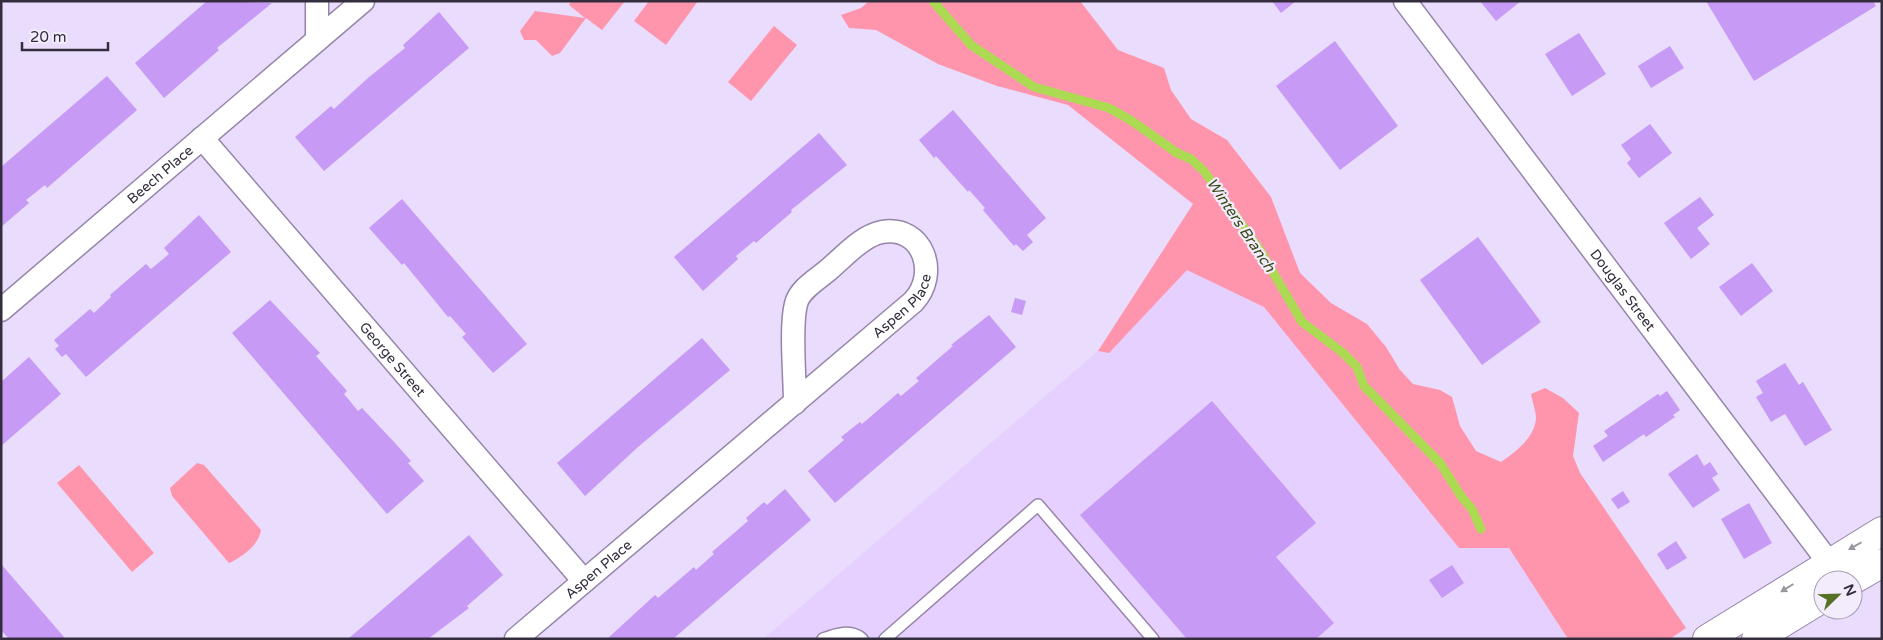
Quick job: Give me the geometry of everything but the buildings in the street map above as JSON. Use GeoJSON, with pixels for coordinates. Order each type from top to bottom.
{"type":"FeatureCollection","features":[{"type":"Feature","properties":{"kind":"main road"},"geometry":{"type":"LineString","coordinates":[[1836,570],[1882,531]]}},
{"type":"Feature","properties":{"kind":"main road"},"geometry":{"type":"LineString","coordinates":[[1863,574],[1882,564]]}},
{"type":"Feature","properties":{"kind":"main road"},"geometry":{"type":"LineString","coordinates":[[1707,639],[1813,583]]}},
{"type":"Feature","properties":{"kind":"main road"},"geometry":{"type":"LineString","coordinates":[[1756,639],[1813,604]]}},
{"type":"Feature","properties":{"kind":"street"},"geometry":{"type":"LineString","coordinates":[[317,1],[318,40]]}},
{"type":"Feature","properties":{"kind":"street","name":"Beech Place"},"geometry":{"type":"LineString","coordinates":[[1,310],[363,1]]}},
{"type":"Feature","properties":{"kind":"street","name":"Douglas Street"},"geometry":{"type":"LineString","coordinates":[[1405,1],[1834,570]]}},
{"type":"Feature","properties":{"kind":"street","name":"George Street"},"geometry":{"type":"LineString","coordinates":[[202,138],[584,582]]}},
{"type":"Feature","properties":{"kind":"street","name":"Aspen Place"},"geometry":{"type":"LineString","coordinates":[[516,639],[795,403],[921,294],[926,284],[928,270],[922,251],[915,242],[895,232],[872,235],[799,296],[794,314],[795,403]]}},
{"type":"Feature","properties":{"kind":"lane"},"geometry":{"type":"LineString","coordinates":[[884,639],[1038,505],[1153,639]]}},
{"type":"Feature","properties":{"kind":"lane"},"geometry":{"type":"LineString","coordinates":[[823,639],[841,633],[854,634],[862,639]]}},
{"type":"Feature","properties":{"kind":"shaded area"},"geometry":{"type":"Polygon","coordinates":[[[571,1],[625,1],[602,30],[586,18],[560,53],[552,56],[536,40],[524,40],[520,31],[535,11],[585,18],[569,5],[571,1]]]}},
{"type":"Feature","properties":{"kind":"shaded area"},"geometry":{"type":"Polygon","coordinates":[[[649,1],[698,1],[666,45],[634,21],[649,1]]]}},
{"type":"Feature","properties":{"kind":"shaded area"},"geometry":{"type":"Polygon","coordinates":[[[869,1],[1080,1],[1118,50],[1164,68],[1171,90],[1191,119],[1227,140],[1271,197],[1300,273],[1331,303],[1367,324],[1386,347],[1400,370],[1413,384],[1440,390],[1452,397],[1460,426],[1476,451],[1501,462],[1513,454],[1528,438],[1535,425],[1536,415],[1531,394],[1545,388],[1563,398],[1579,413],[1573,456],[1580,473],[1686,628],[1670,639],[1568,639],[1509,548],[1459,548],[1264,307],[1187,270],[1109,353],[1098,351],[1193,204],[1068,105],[997,86],[938,64],[876,30],[849,28],[841,15],[861,8],[869,1]]]}},
{"type":"Feature","properties":{"kind":"shaded area"},"geometry":{"type":"Polygon","coordinates":[[[774,26],[797,45],[751,101],[728,82],[774,26]]]}},
{"type":"Feature","properties":{"kind":"shaded area"},"geometry":{"type":"Polygon","coordinates":[[[1187,269],[1264,307],[1459,548],[1509,548],[1568,639],[763,639],[1098,351],[1109,353],[1187,269]]]}},
{"type":"Feature","properties":{"kind":"shaded area"},"geometry":{"type":"Polygon","coordinates":[[[197,463],[204,465],[261,530],[257,541],[244,554],[229,563],[172,496],[170,488],[197,463]]]}},
{"type":"Feature","properties":{"kind":"shaded area"},"geometry":{"type":"Polygon","coordinates":[[[79,465],[154,553],[132,572],[57,483],[79,465]]]}},
{"type":"Feature","properties":{"kind":"waterway","name":"Winters Branch"},"geometry":{"type":"LineString","coordinates":[[933,1],[971,45],[1034,87],[1109,108],[1132,121],[1177,153],[1191,159],[1204,171],[1260,250],[1302,322],[1342,352],[1357,367],[1364,386],[1440,463],[1461,496],[1472,509],[1481,529]]}}]}
